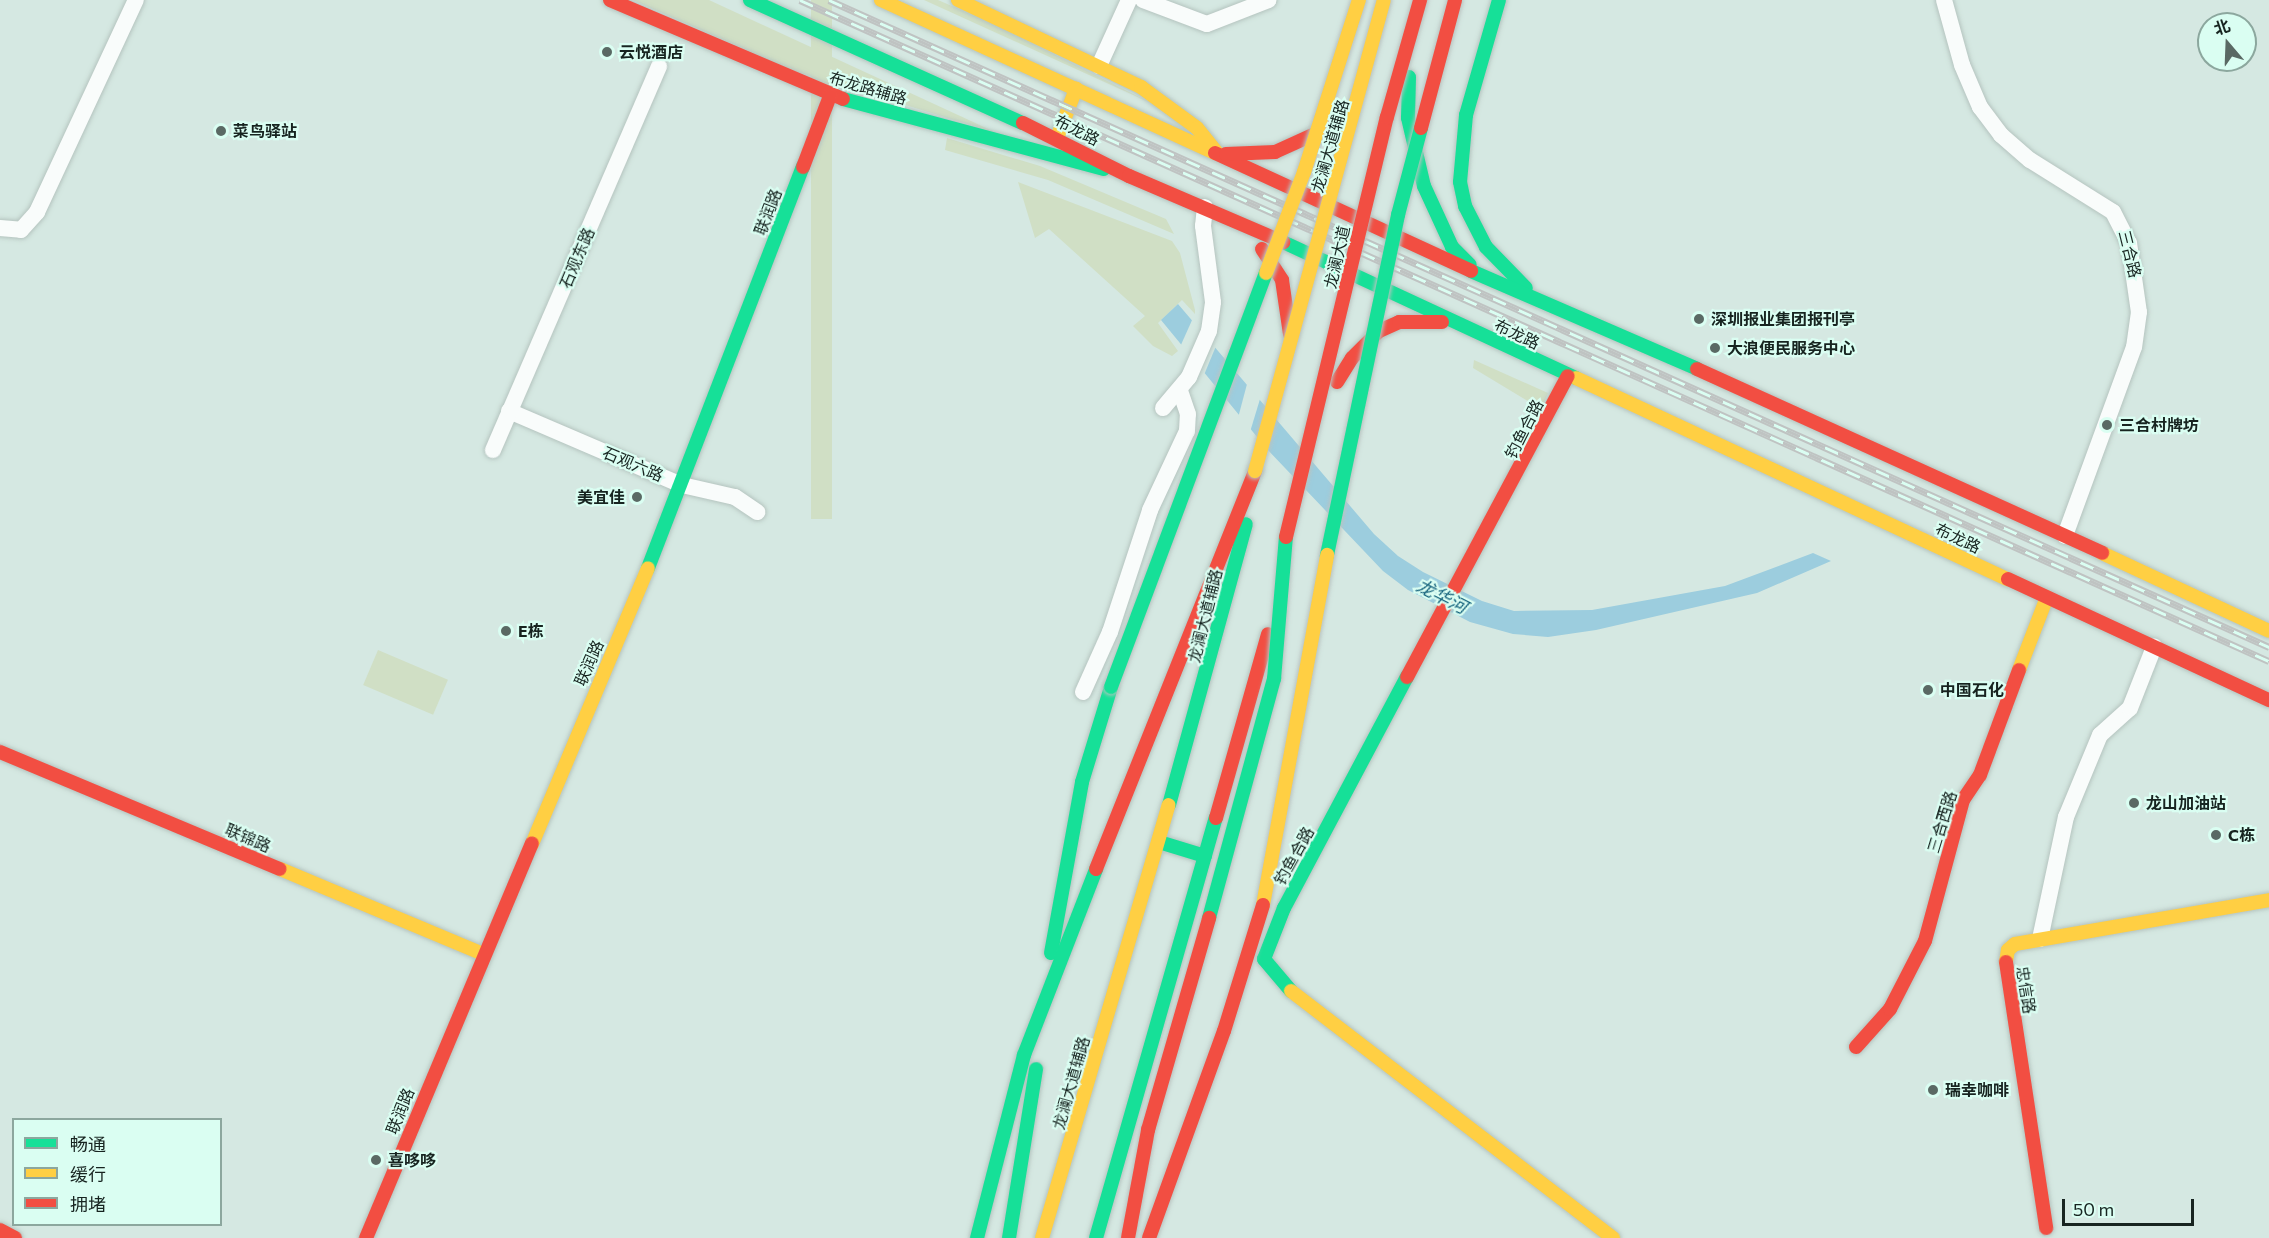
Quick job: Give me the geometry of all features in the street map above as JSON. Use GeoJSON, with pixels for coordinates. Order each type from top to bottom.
{"type":"FeatureCollection","features":[{"type":"Feature","properties":{"kind":"main road","name":"布龙路辅路"},"geometry":{"type":"LineString","coordinates":[[610,0],[830,96],[1129,176]]}},
{"type":"Feature","properties":{"kind":"main road","name":"布龙路"},"geometry":{"type":"LineString","coordinates":[[750,0],[1057,138],[1129,176],[1226,216],[1363,279],[2269,700]]}},
{"type":"Feature","properties":{"kind":"main road"},"geometry":{"type":"LineString","coordinates":[[881,0],[1487,278],[1982,498],[2269,631]]}},
{"type":"Feature","properties":{"kind":"main road"},"geometry":{"type":"LineString","coordinates":[[958,0],[1099,66],[1171,105],[1197,128],[1217,153],[1247,156],[1300,144],[1347,115],[1365,87]]}},
{"type":"Feature","properties":{"kind":"main road"},"geometry":{"type":"LineString","coordinates":[[1009,1238],[1026,1144],[1059,902],[1095,737],[1129,633],[1304,172],[1359,0]]}},
{"type":"Feature","properties":{"kind":"main road","name":"龙澜大道"},"geometry":{"type":"LineString","coordinates":[[1257,471],[1384,0]]}},
{"type":"Feature","properties":{"kind":"main road","name":"龙澜大道辅路"},"geometry":{"type":"LineString","coordinates":[[1042,1238],[1197,712],[1257,471],[1287,374],[1331,206],[1390,0]]}},
{"type":"Feature","properties":{"kind":"main road","name":"龙澜大道"},"geometry":{"type":"LineString","coordinates":[[1294,520],[1387,117],[1420,0]]}},
{"type":"Feature","properties":{"kind":"main road"},"geometry":{"type":"LineString","coordinates":[[1096,1238],[1205,856],[1294,520],[1331,408],[1409,77],[1432,0]]}},
{"type":"Feature","properties":{"kind":"main road"},"geometry":{"type":"LineString","coordinates":[[1149,1238],[1224,1031],[1265,898],[1323,575],[1398,215],[1455,0]]}},
{"type":"Feature","properties":{"kind":"main road"},"geometry":{"type":"LineString","coordinates":[[1499,0],[1466,115],[1460,182],[1465,206],[1486,247],[1519,283],[1553,307]]}},
{"type":"Feature","properties":{"kind":"main road"},"geometry":{"type":"LineString","coordinates":[[1409,77],[1408,118],[1424,186],[1452,247],[1487,278]]}},
{"type":"Feature","properties":{"kind":"main road"},"geometry":{"type":"LineString","coordinates":[[1057,138],[1076,89]]}},
{"type":"Feature","properties":{"kind":"main road","name":"联润路"},"geometry":{"type":"LineString","coordinates":[[366,1238],[483,954],[682,485],[830,96]]}},
{"type":"Feature","properties":{"kind":"main road"},"geometry":{"type":"LineString","coordinates":[[1226,216],[1251,237],[1282,280],[1289,314],[1287,374]]}},
{"type":"Feature","properties":{"kind":"main road"},"geometry":{"type":"LineString","coordinates":[[1337,382],[1352,358],[1379,331],[1399,322],[1422,320],[1457,324]]}},
{"type":"Feature","properties":{"kind":"main road","name":"钓鱼合路"},"geometry":{"type":"LineString","coordinates":[[1568,376],[1442,619],[1284,908],[1264,958],[1281,983],[1613,1238]]}},
{"type":"Feature","properties":{"kind":"main road"},"geometry":{"type":"LineString","coordinates":[[977,1238],[1024,1055],[1039,1012],[1257,471]]}},
{"type":"Feature","properties":{"kind":"main road"},"geometry":{"type":"LineString","coordinates":[[1128,1238],[1148,1130],[1250,778],[1274,679],[1294,520]]}},
{"type":"Feature","properties":{"kind":"main road","name":"三合西路"},"geometry":{"type":"LineString","coordinates":[[1856,1047],[1890,1009],[1925,941],[1963,800],[1980,775],[2047,597]]}},
{"type":"Feature","properties":{"kind":"main road","name":"联锦路"},"geometry":{"type":"LineString","coordinates":[[0,752],[483,954]]}},
{"type":"Feature","properties":{"kind":"main road"},"geometry":{"type":"LineString","coordinates":[[1159,842],[1205,856]]}},
{"type":"Feature","properties":{"kind":"main road","name":"忠信路"},"geometry":{"type":"LineString","coordinates":[[2046,1228],[2005,959],[2014,944],[2269,900]]}},
{"type":"Feature","properties":{"kind":"main road"},"geometry":{"type":"LineString","coordinates":[[0,1230],[15,1238]]}},
{"type":"Feature","properties":{"kind":"street"},"geometry":{"type":"LineString","coordinates":[[0,228],[21,230],[37,212],[136,0]]}},
{"type":"Feature","properties":{"kind":"street"},"geometry":{"type":"LineString","coordinates":[[1099,66],[1129,0]]}},
{"type":"Feature","properties":{"kind":"street"},"geometry":{"type":"LineString","coordinates":[[1143,0],[1207,24],[1269,0]]}},
{"type":"Feature","properties":{"kind":"street","name":"三合路"},"geometry":{"type":"LineString","coordinates":[[1944,0],[1962,64],[1980,106],[2001,135],[2030,160],[2113,212],[2129,243],[2139,312],[2134,347],[2065,536]]}},
{"type":"Feature","properties":{"kind":"street","name":"石观东路"},"geometry":{"type":"LineString","coordinates":[[494,450],[659,66]]}},
{"type":"Feature","properties":{"kind":"street"},"geometry":{"type":"LineString","coordinates":[[1163,408],[1180,390],[1194,366],[1209,331],[1213,302],[1203,226],[1204,207]]}},
{"type":"Feature","properties":{"kind":"street"},"geometry":{"type":"LineString","coordinates":[[1083,692],[1110,632],[1150,510],[1187,431],[1188,414],[1180,390]]}},
{"type":"Feature","properties":{"kind":"street","name":"石观六路"},"geometry":{"type":"LineString","coordinates":[[510,411],[682,485],[735,497],[757,512]]}},
{"type":"Feature","properties":{"kind":"street"},"geometry":{"type":"LineString","coordinates":[[2040,939],[2066,817],[2100,735],[2130,708],[2154,647]]}},
{"type":"Feature","properties":{"kind":"green space"},"geometry":{"type":"Polygon","coordinates":[[[633,0],[709,0],[997,133],[794,71],[633,0]]]}},
{"type":"Feature","properties":{"kind":"green space"},"geometry":{"type":"Polygon","coordinates":[[[811,0],[832,0],[832,519],[811,519],[811,0]]]}},
{"type":"Feature","properties":{"kind":"green space"},"geometry":{"type":"Polygon","coordinates":[[[924,0],[938,0],[1000,27],[1155,105],[924,0]]]}},
{"type":"Feature","properties":{"kind":"green space"},"geometry":{"type":"Polygon","coordinates":[[[947,138],[1040,166],[1166,219],[1174,234],[1048,180],[945,150],[947,138]]]}},
{"type":"Feature","properties":{"kind":"green space"},"geometry":{"type":"Polygon","coordinates":[[[1018,182],[1172,241],[1180,253],[1195,310],[1195,314],[1182,300],[1158,323],[1178,351],[1172,356],[1153,346],[1133,326],[1145,316],[1049,229],[1035,238],[1018,182]]]}},
{"type":"Feature","properties":{"kind":"green space"},"geometry":{"type":"Polygon","coordinates":[[[1474,360],[1548,393],[1541,409],[1473,368],[1474,360]]]}},
{"type":"Feature","properties":{"kind":"green space"},"geometry":{"type":"Polygon","coordinates":[[[378,650],[448,680],[433,715],[363,685],[378,650]]]}},
{"type":"Feature","properties":{"kind":"water","name":"龙华河"},"geometry":{"type":"Polygon","coordinates":[[[1178,304],[1374,534],[1398,556],[1423,572],[1482,601],[1514,611],[1592,610],[1725,586],[1813,553],[1831,561],[1757,593],[1596,630],[1548,637],[1513,634],[1470,622],[1408,590],[1383,571],[1267,449],[1161,320],[1178,304]]]}},
{"type":"Feature","properties":{"kind":"pier"},"geometry":{"type":"Polygon","coordinates":[[[1193,318],[1216,346],[1204,375],[1180,347],[1193,318]]]}},
{"type":"Feature","properties":{"kind":"pier"},"geometry":{"type":"Polygon","coordinates":[[[1247,384],[1260,399],[1250,432],[1238,418],[1247,384]]]}},
{"type":"Feature","properties":{"kind":"railway"},"geometry":{"type":"LineString","coordinates":[[800,0],[2269,661]]}},
{"type":"Feature","properties":{"kind":"railway"},"geometry":{"type":"LineString","coordinates":[[829,0],[2269,647]]}},
{"type":"Feature","properties":{"kind":"traffic: fast"},"geometry":{"type":"LineString","coordinates":[[750,0],[1023,123]]}},
{"type":"Feature","properties":{"kind":"traffic: fast"},"geometry":{"type":"LineString","coordinates":[[1499,0],[1466,115],[1460,182],[1465,206],[1486,247],[1526,288]]}},
{"type":"Feature","properties":{"kind":"traffic: fast"},"geometry":{"type":"LineString","coordinates":[[1409,77],[1408,118],[1424,186],[1452,247],[1470,265]]}},
{"type":"Feature","properties":{"kind":"traffic: fast"},"geometry":{"type":"LineString","coordinates":[[843,99],[1104,169]]}},
{"type":"Feature","properties":{"kind":"traffic: fast"},"geometry":{"type":"LineString","coordinates":[[1327,555],[1398,215],[1421,128]]}},
{"type":"Feature","properties":{"kind":"traffic: fast"},"geometry":{"type":"LineString","coordinates":[[648,568],[803,167]]}},
{"type":"Feature","properties":{"kind":"traffic: fast"},"geometry":{"type":"LineString","coordinates":[[1283,242],[1576,378]]}},
{"type":"Feature","properties":{"kind":"traffic: fast"},"geometry":{"type":"LineString","coordinates":[[1471,271],[1697,369]]}},
{"type":"Feature","properties":{"kind":"traffic: fast"},"geometry":{"type":"LineString","coordinates":[[1111,687],[1266,273]]}},
{"type":"Feature","properties":{"kind":"traffic: fast"},"geometry":{"type":"LineString","coordinates":[[1169,805],[1246,524]]}},
{"type":"Feature","properties":{"kind":"traffic: fast"},"geometry":{"type":"LineString","coordinates":[[1209,918],[1274,679],[1286,537]]}},
{"type":"Feature","properties":{"kind":"traffic: fast"},"geometry":{"type":"LineString","coordinates":[[1291,991],[1264,959],[1284,908],[1407,677]]}},
{"type":"Feature","properties":{"kind":"traffic: fast"},"geometry":{"type":"LineString","coordinates":[[1051,953],[1082,782],[1111,687]]}},
{"type":"Feature","properties":{"kind":"traffic: fast"},"geometry":{"type":"LineString","coordinates":[[1096,1238],[1216,818]]}},
{"type":"Feature","properties":{"kind":"traffic: fast"},"geometry":{"type":"LineString","coordinates":[[1159,842],[1205,856]]}},
{"type":"Feature","properties":{"kind":"traffic: fast"},"geometry":{"type":"LineString","coordinates":[[977,1238],[1024,1055],[1096,869]]}},
{"type":"Feature","properties":{"kind":"traffic: fast"},"geometry":{"type":"LineString","coordinates":[[1009,1238],[1036,1069]]}},
{"type":"Feature","properties":{"kind":"traffic: slow"},"geometry":{"type":"LineString","coordinates":[[881,0],[1215,153]]}},
{"type":"Feature","properties":{"kind":"traffic: slow"},"geometry":{"type":"LineString","coordinates":[[958,0],[1141,87],[1197,128],[1217,153]]}},
{"type":"Feature","properties":{"kind":"traffic: slow"},"geometry":{"type":"LineString","coordinates":[[1266,273],[1304,172],[1359,0]]}},
{"type":"Feature","properties":{"kind":"traffic: slow"},"geometry":{"type":"LineString","coordinates":[[1255,471],[1384,0]]}},
{"type":"Feature","properties":{"kind":"traffic: slow"},"geometry":{"type":"LineString","coordinates":[[1057,138],[1076,89]]}},
{"type":"Feature","properties":{"kind":"traffic: slow"},"geometry":{"type":"LineString","coordinates":[[1576,378],[2008,579]]}},
{"type":"Feature","properties":{"kind":"traffic: slow"},"geometry":{"type":"LineString","coordinates":[[2102,553],[2269,631]]}},
{"type":"Feature","properties":{"kind":"traffic: slow"},"geometry":{"type":"LineString","coordinates":[[1263,905],[1327,555]]}},
{"type":"Feature","properties":{"kind":"traffic: slow"},"geometry":{"type":"LineString","coordinates":[[532,844],[648,568]]}},
{"type":"Feature","properties":{"kind":"traffic: slow"},"geometry":{"type":"LineString","coordinates":[[2019,670],[2047,597]]}},
{"type":"Feature","properties":{"kind":"traffic: slow"},"geometry":{"type":"LineString","coordinates":[[1042,1238],[1169,805]]}},
{"type":"Feature","properties":{"kind":"traffic: slow"},"geometry":{"type":"LineString","coordinates":[[280,869],[483,954]]}},
{"type":"Feature","properties":{"kind":"traffic: slow"},"geometry":{"type":"LineString","coordinates":[[2006,962],[2008,950],[2015,944],[2269,900]]}},
{"type":"Feature","properties":{"kind":"traffic: slow"},"geometry":{"type":"LineString","coordinates":[[1291,991],[1613,1238]]}},
{"type":"Feature","properties":{"kind":"traffic: jam"},"geometry":{"type":"LineString","coordinates":[[610,0],[843,99]]}},
{"type":"Feature","properties":{"kind":"traffic: jam"},"geometry":{"type":"LineString","coordinates":[[1286,537],[1387,117],[1420,0]]}},
{"type":"Feature","properties":{"kind":"traffic: jam"},"geometry":{"type":"LineString","coordinates":[[1421,128],[1455,0]]}},
{"type":"Feature","properties":{"kind":"traffic: jam"},"geometry":{"type":"LineString","coordinates":[[803,167],[830,96]]}},
{"type":"Feature","properties":{"kind":"traffic: jam"},"geometry":{"type":"LineString","coordinates":[[1023,123],[1129,176],[1283,242]]}},
{"type":"Feature","properties":{"kind":"traffic: jam"},"geometry":{"type":"LineString","coordinates":[[1226,154],[1275,152],[1328,128]]}},
{"type":"Feature","properties":{"kind":"traffic: jam"},"geometry":{"type":"LineString","coordinates":[[1215,153],[1471,271]]}},
{"type":"Feature","properties":{"kind":"traffic: jam"},"geometry":{"type":"LineString","coordinates":[[1262,249],[1282,280],[1290,334]]}},
{"type":"Feature","properties":{"kind":"traffic: jam"},"geometry":{"type":"LineString","coordinates":[[1337,382],[1352,358],[1379,331],[1399,322],[1442,322]]}},
{"type":"Feature","properties":{"kind":"traffic: jam"},"geometry":{"type":"LineString","coordinates":[[1697,369],[2102,553]]}},
{"type":"Feature","properties":{"kind":"traffic: jam"},"geometry":{"type":"LineString","coordinates":[[1407,677],[1568,376]]}},
{"type":"Feature","properties":{"kind":"traffic: jam"},"geometry":{"type":"LineString","coordinates":[[1096,869],[1255,471]]}},
{"type":"Feature","properties":{"kind":"traffic: jam"},"geometry":{"type":"LineString","coordinates":[[2008,579],[2269,700]]}},
{"type":"Feature","properties":{"kind":"traffic: jam"},"geometry":{"type":"LineString","coordinates":[[1216,818],[1268,634]]}},
{"type":"Feature","properties":{"kind":"traffic: jam"},"geometry":{"type":"LineString","coordinates":[[1856,1047],[1890,1009],[1925,941],[1963,800],[1980,775],[2019,670]]}},
{"type":"Feature","properties":{"kind":"traffic: jam"},"geometry":{"type":"LineString","coordinates":[[0,752],[280,869]]}},
{"type":"Feature","properties":{"kind":"traffic: jam"},"geometry":{"type":"LineString","coordinates":[[366,1238],[532,844]]}},
{"type":"Feature","properties":{"kind":"traffic: jam"},"geometry":{"type":"LineString","coordinates":[[1149,1238],[1224,1031],[1263,905]]}},
{"type":"Feature","properties":{"kind":"traffic: jam"},"geometry":{"type":"LineString","coordinates":[[1128,1238],[1148,1130],[1209,918]]}},
{"type":"Feature","properties":{"kind":"traffic: jam"},"geometry":{"type":"LineString","coordinates":[[2006,962],[2046,1228]]}},
{"type":"Feature","properties":{"kind":"traffic: jam"},"geometry":{"type":"LineString","coordinates":[[0,1230],[15,1238]]}},
{"type":"Feature","properties":{"kind":"place","name":"云悦酒店"},"geometry":{"type":"Point","coordinates":[607,52]}},
{"type":"Feature","properties":{"kind":"place","name":"菜鸟驿站"},"geometry":{"type":"Point","coordinates":[221,131]}},
{"type":"Feature","properties":{"kind":"place","name":"深圳报业集团报刊亭"},"geometry":{"type":"Point","coordinates":[1699,319]}},
{"type":"Feature","properties":{"kind":"place","name":"大浪便民服务中心"},"geometry":{"type":"Point","coordinates":[1715,348]}},
{"type":"Feature","properties":{"kind":"place","name":"三合村牌坊"},"geometry":{"type":"Point","coordinates":[2107,425]}},
{"type":"Feature","properties":{"kind":"place","name":"美宜佳"},"geometry":{"type":"Point","coordinates":[637,497]}},
{"type":"Feature","properties":{"kind":"place","name":"E栋"},"geometry":{"type":"Point","coordinates":[506,631]}},
{"type":"Feature","properties":{"kind":"place","name":"中国石化"},"geometry":{"type":"Point","coordinates":[1928,690]}},
{"type":"Feature","properties":{"kind":"place","name":"龙山加油站"},"geometry":{"type":"Point","coordinates":[2134,803]}},
{"type":"Feature","properties":{"kind":"place","name":"C栋"},"geometry":{"type":"Point","coordinates":[2216,835]}},
{"type":"Feature","properties":{"kind":"place","name":"瑞幸咖啡"},"geometry":{"type":"Point","coordinates":[1933,1090]}},
{"type":"Feature","properties":{"kind":"place","name":"喜哆哆"},"geometry":{"type":"Point","coordinates":[376,1160]}}]}
